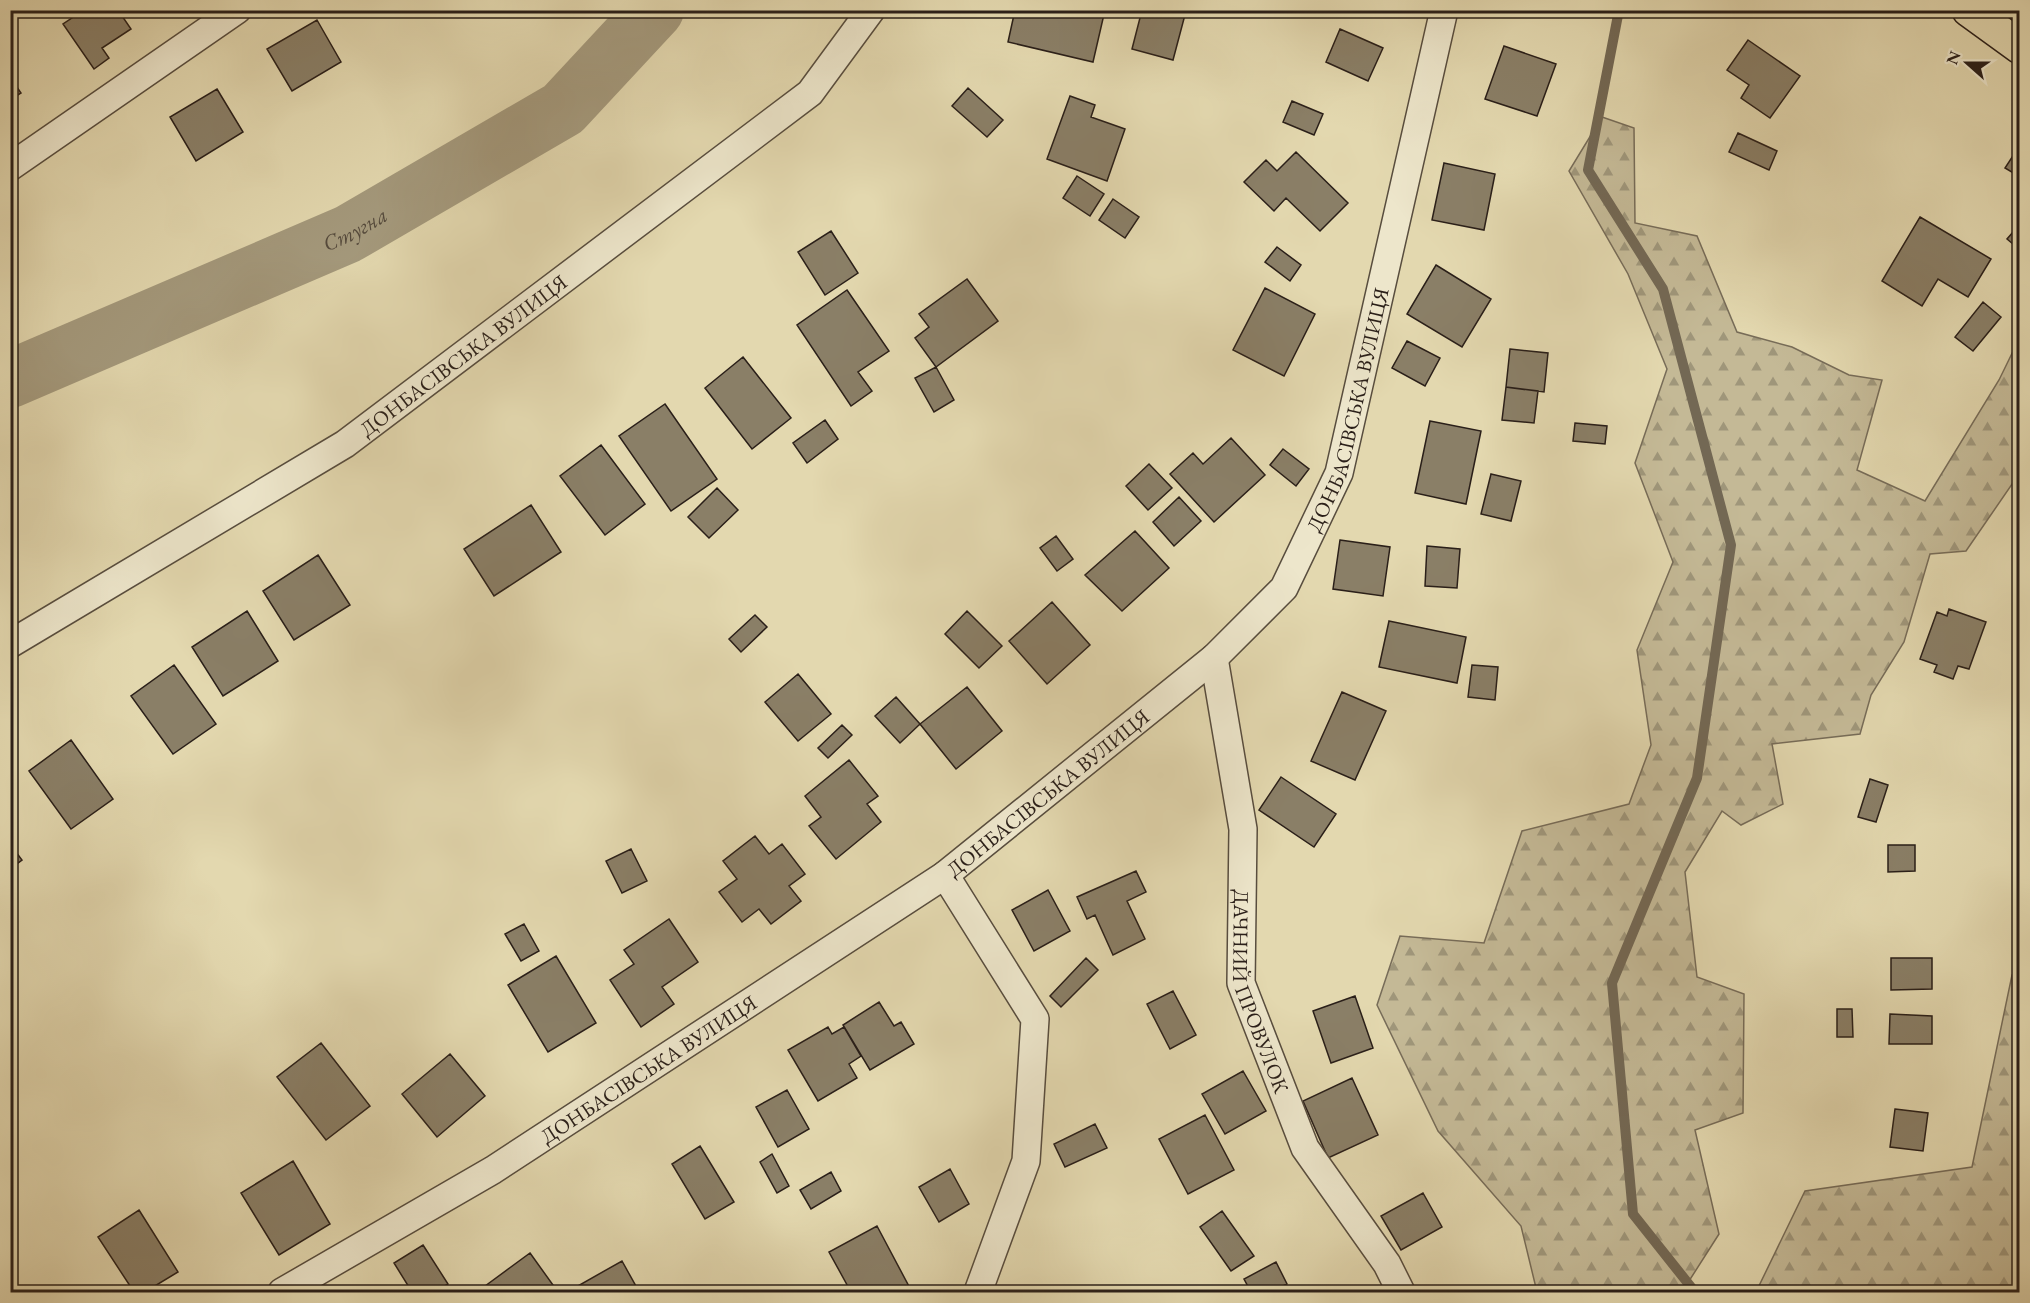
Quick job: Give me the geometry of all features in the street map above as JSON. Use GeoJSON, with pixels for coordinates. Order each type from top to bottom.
{"type":"FeatureCollection","features":[{"type":"Feature","properties":{"kind":"main road"},"geometry":{"type":"LineString","coordinates":[[1969,10],[2019,47]]}},
{"type":"Feature","properties":{"kind":"street"},"geometry":{"type":"LineString","coordinates":[[10,167],[237,10]]}},
{"type":"Feature","properties":{"kind":"street","name":"ДОНБАСІВСЬКА ВУЛИЦЯ"},"geometry":{"type":"LineString","coordinates":[[10,644],[345,444],[810,93],[871,10]]}},
{"type":"Feature","properties":{"kind":"street","name":"ДОНБАСІВСЬКА ВУЛИЦЯ"},"geometry":{"type":"LineString","coordinates":[[282,1293],[494,1170],[945,875],[1214,658],[1284,588],[1339,473],[1444,10]]}},
{"type":"Feature","properties":{"kind":"street","name":"ДАЧНИЙ ПРОВУЛОК"},"geometry":{"type":"LineString","coordinates":[[1214,658],[1243,829],[1241,983],[1305,1148],[1387,1264],[1401,1293]]}},
{"type":"Feature","properties":{"kind":"street"},"geometry":{"type":"LineString","coordinates":[[945,875],[1035,1019],[1026,1161],[978,1293]]}},
{"type":"Feature","properties":{"kind":"green space"},"geometry":{"type":"Polygon","coordinates":[[[1602,117],[1634,128],[1635,223],[1697,236],[1737,332],[1792,347],[1849,375],[1882,380],[1857,470],[1925,501],[1999,380],[2019,339],[2019,474],[1966,551],[1930,554],[1904,642],[1871,695],[1860,734],[1772,744],[1783,804],[1741,825],[1722,811],[1685,872],[1697,977],[1744,994],[1743,1113],[1695,1130],[1719,1234],[1682,1292],[1537,1292],[1521,1226],[1438,1131],[1377,1005],[1400,936],[1484,943],[1522,831],[1629,804],[1651,745],[1637,650],[1673,562],[1635,463],[1667,369],[1628,274],[1569,171],[1602,117]]]}},
{"type":"Feature","properties":{"kind":"green space"},"geometry":{"type":"Polygon","coordinates":[[[2012,975],[2020,976],[2019,1292],[1756,1292],[1805,1191],[1972,1167],[2012,975]]]}},
{"type":"Feature","properties":{"kind":"building"},"geometry":{"type":"Polygon","coordinates":[[[84,10],[118,10],[131,29],[102,48],[109,58],[94,69],[63,24],[84,10]]]}},
{"type":"Feature","properties":{"kind":"building"},"geometry":{"type":"Polygon","coordinates":[[[1015,10],[1105,10],[1093,62],[1008,42],[1015,10]]]}},
{"type":"Feature","properties":{"kind":"building"},"geometry":{"type":"Polygon","coordinates":[[[1142,10],[1186,11],[1173,60],[1132,49],[1142,10]]]}},
{"type":"Feature","properties":{"kind":"building"},"geometry":{"type":"Polygon","coordinates":[[[317,20],[341,62],[292,91],[267,49],[317,20]]]}},
{"type":"Feature","properties":{"kind":"building"},"geometry":{"type":"Polygon","coordinates":[[[1340,29],[1383,48],[1368,81],[1326,62],[1340,29]]]}},
{"type":"Feature","properties":{"kind":"building"},"geometry":{"type":"Polygon","coordinates":[[[1748,40],[1800,76],[1770,118],[1741,98],[1749,85],[1727,70],[1748,40]]]}},
{"type":"Feature","properties":{"kind":"building"},"geometry":{"type":"Polygon","coordinates":[[[1504,46],[1556,64],[1537,116],[1485,99],[1504,46]]]}},
{"type":"Feature","properties":{"kind":"building"},"geometry":{"type":"Polygon","coordinates":[[[10,77],[21,93],[10,100],[10,77]]]}},
{"type":"Feature","properties":{"kind":"building"},"geometry":{"type":"Polygon","coordinates":[[[968,88],[1003,120],[987,137],[952,106],[968,88]]]}},
{"type":"Feature","properties":{"kind":"building"},"geometry":{"type":"Polygon","coordinates":[[[217,89],[243,132],[196,161],[170,117],[217,89]]]}},
{"type":"Feature","properties":{"kind":"building"},"geometry":{"type":"Polygon","coordinates":[[[1070,96],[1095,105],[1091,117],[1125,129],[1107,181],[1047,159],[1070,96]]]}},
{"type":"Feature","properties":{"kind":"building"},"geometry":{"type":"Polygon","coordinates":[[[1292,101],[1323,114],[1314,135],[1283,122],[1292,101]]]}},
{"type":"Feature","properties":{"kind":"building"},"geometry":{"type":"Polygon","coordinates":[[[1738,133],[1777,151],[1769,170],[1729,152],[1738,133]]]}},
{"type":"Feature","properties":{"kind":"building"},"geometry":{"type":"Polygon","coordinates":[[[2020,145],[2020,177],[2005,168],[2020,145]]]}},
{"type":"Feature","properties":{"kind":"building"},"geometry":{"type":"Polygon","coordinates":[[[1296,152],[1348,203],[1320,231],[1286,198],[1274,211],[1244,182],[1266,160],[1277,171],[1296,152]]]}},
{"type":"Feature","properties":{"kind":"building"},"geometry":{"type":"Polygon","coordinates":[[[1444,163],[1495,174],[1484,230],[1432,220],[1444,163]]]}},
{"type":"Feature","properties":{"kind":"building"},"geometry":{"type":"Polygon","coordinates":[[[1077,176],[1104,194],[1090,216],[1063,198],[1077,176]]]}},
{"type":"Feature","properties":{"kind":"building"},"geometry":{"type":"Polygon","coordinates":[[[1113,199],[1139,217],[1125,238],[1099,220],[1113,199]]]}},
{"type":"Feature","properties":{"kind":"building"},"geometry":{"type":"Polygon","coordinates":[[[1920,217],[1991,259],[1968,297],[1938,279],[1922,306],[1882,281],[1920,217]]]}},
{"type":"Feature","properties":{"kind":"building"},"geometry":{"type":"Polygon","coordinates":[[[2020,224],[2020,250],[2007,239],[2020,224]]]}},
{"type":"Feature","properties":{"kind":"building"},"geometry":{"type":"Polygon","coordinates":[[[831,231],[858,273],[825,295],[798,252],[831,231]]]}},
{"type":"Feature","properties":{"kind":"building"},"geometry":{"type":"Polygon","coordinates":[[[1277,247],[1301,265],[1290,281],[1265,262],[1277,247]]]}},
{"type":"Feature","properties":{"kind":"building"},"geometry":{"type":"Polygon","coordinates":[[[1436,265],[1491,299],[1462,347],[1407,314],[1436,265]]]}},
{"type":"Feature","properties":{"kind":"building"},"geometry":{"type":"Polygon","coordinates":[[[967,279],[998,321],[936,367],[915,338],[929,327],[919,314],[967,279]]]}},
{"type":"Feature","properties":{"kind":"building"},"geometry":{"type":"Polygon","coordinates":[[[1265,288],[1315,314],[1284,376],[1233,350],[1265,288]]]}},
{"type":"Feature","properties":{"kind":"building"},"geometry":{"type":"Polygon","coordinates":[[[847,290],[889,351],[858,372],[872,391],[851,406],[797,325],[847,290]]]}},
{"type":"Feature","properties":{"kind":"building"},"geometry":{"type":"Polygon","coordinates":[[[1983,302],[2001,317],[1973,351],[1955,337],[1983,302]]]}},
{"type":"Feature","properties":{"kind":"building"},"geometry":{"type":"Polygon","coordinates":[[[1407,341],[1440,358],[1425,386],[1392,368],[1407,341]]]}},
{"type":"Feature","properties":{"kind":"building"},"geometry":{"type":"Polygon","coordinates":[[[1510,349],[1548,353],[1544,392],[1506,387],[1510,349]]]}},
{"type":"Feature","properties":{"kind":"building"},"geometry":{"type":"Polygon","coordinates":[[[743,357],[791,418],[752,449],[705,388],[743,357]]]}},
{"type":"Feature","properties":{"kind":"building"},"geometry":{"type":"Polygon","coordinates":[[[936,367],[954,400],[934,412],[915,378],[936,367]]]}},
{"type":"Feature","properties":{"kind":"building"},"geometry":{"type":"Polygon","coordinates":[[[1506,387],[1538,391],[1534,423],[1502,420],[1506,387]]]}},
{"type":"Feature","properties":{"kind":"building"},"geometry":{"type":"Polygon","coordinates":[[[665,404],[717,479],[671,511],[619,436],[665,404]]]}},
{"type":"Feature","properties":{"kind":"building"},"geometry":{"type":"Polygon","coordinates":[[[825,420],[838,439],[807,463],[793,443],[825,420]]]}},
{"type":"Feature","properties":{"kind":"building"},"geometry":{"type":"Polygon","coordinates":[[[1430,421],[1481,431],[1466,504],[1415,493],[1430,421]]]}},
{"type":"Feature","properties":{"kind":"building"},"geometry":{"type":"Polygon","coordinates":[[[1575,423],[1607,426],[1605,444],[1573,441],[1575,423]]]}},
{"type":"Feature","properties":{"kind":"building"},"geometry":{"type":"Polygon","coordinates":[[[1231,438],[1265,475],[1214,522],[1170,474],[1193,453],[1203,464],[1231,438]]]}},
{"type":"Feature","properties":{"kind":"building"},"geometry":{"type":"Polygon","coordinates":[[[601,445],[645,504],[605,535],[560,476],[601,445]]]}},
{"type":"Feature","properties":{"kind":"building"},"geometry":{"type":"Polygon","coordinates":[[[1283,449],[1309,469],[1296,486],[1270,465],[1283,449]]]}},
{"type":"Feature","properties":{"kind":"building"},"geometry":{"type":"Polygon","coordinates":[[[1149,464],[1172,488],[1148,510],[1126,486],[1149,464]]]}},
{"type":"Feature","properties":{"kind":"building"},"geometry":{"type":"Polygon","coordinates":[[[1491,474],[1521,481],[1511,521],[1481,514],[1491,474]]]}},
{"type":"Feature","properties":{"kind":"building"},"geometry":{"type":"Polygon","coordinates":[[[717,488],[738,510],[709,538],[688,517],[717,488]]]}},
{"type":"Feature","properties":{"kind":"building"},"geometry":{"type":"Polygon","coordinates":[[[1179,497],[1201,521],[1174,546],[1153,522],[1179,497]]]}},
{"type":"Feature","properties":{"kind":"building"},"geometry":{"type":"Polygon","coordinates":[[[531,505],[561,552],[494,596],[464,549],[531,505]]]}},
{"type":"Feature","properties":{"kind":"building"},"geometry":{"type":"Polygon","coordinates":[[[1135,531],[1169,568],[1122,611],[1085,575],[1135,531]]]}},
{"type":"Feature","properties":{"kind":"building"},"geometry":{"type":"Polygon","coordinates":[[[1056,536],[1073,559],[1057,571],[1040,548],[1056,536]]]}},
{"type":"Feature","properties":{"kind":"building"},"geometry":{"type":"Polygon","coordinates":[[[1340,540],[1390,547],[1383,596],[1333,589],[1340,540]]]}},
{"type":"Feature","properties":{"kind":"building"},"geometry":{"type":"Polygon","coordinates":[[[1427,546],[1460,549],[1457,588],[1425,586],[1427,546]]]}},
{"type":"Feature","properties":{"kind":"building"},"geometry":{"type":"Polygon","coordinates":[[[318,555],[350,605],[294,640],[263,591],[318,555]]]}},
{"type":"Feature","properties":{"kind":"building"},"geometry":{"type":"Polygon","coordinates":[[[1052,602],[1090,645],[1047,684],[1009,641],[1052,602]]]}},
{"type":"Feature","properties":{"kind":"building"},"geometry":{"type":"Polygon","coordinates":[[[1949,609],[1986,622],[1969,669],[1958,666],[1953,679],[1934,672],[1937,665],[1920,659],[1937,612],[1947,616],[1949,609]]]}},
{"type":"Feature","properties":{"kind":"building"},"geometry":{"type":"Polygon","coordinates":[[[247,611],[278,661],[223,696],[192,647],[247,611]]]}},
{"type":"Feature","properties":{"kind":"building"},"geometry":{"type":"Polygon","coordinates":[[[967,611],[1002,646],[979,668],[945,634],[967,611]]]}},
{"type":"Feature","properties":{"kind":"building"},"geometry":{"type":"Polygon","coordinates":[[[755,615],[767,627],[741,652],[729,639],[755,615]]]}},
{"type":"Feature","properties":{"kind":"building"},"geometry":{"type":"Polygon","coordinates":[[[1389,621],[1466,637],[1457,683],[1379,667],[1389,621]]]}},
{"type":"Feature","properties":{"kind":"building"},"geometry":{"type":"Polygon","coordinates":[[[174,665],[216,724],[173,754],[131,696],[174,665]]]}},
{"type":"Feature","properties":{"kind":"building"},"geometry":{"type":"Polygon","coordinates":[[[1472,665],[1498,667],[1495,700],[1468,697],[1472,665]]]}},
{"type":"Feature","properties":{"kind":"building"},"geometry":{"type":"Polygon","coordinates":[[[798,674],[831,714],[798,741],[765,702],[798,674]]]}},
{"type":"Feature","properties":{"kind":"building"},"geometry":{"type":"Polygon","coordinates":[[[967,687],[1002,731],[956,769],[920,724],[967,687]]]}},
{"type":"Feature","properties":{"kind":"building"},"geometry":{"type":"Polygon","coordinates":[[[1342,692],[1386,711],[1355,780],[1311,761],[1342,692]]]}},
{"type":"Feature","properties":{"kind":"building"},"geometry":{"type":"Polygon","coordinates":[[[896,697],[920,724],[900,743],[875,716],[896,697]]]}},
{"type":"Feature","properties":{"kind":"building"},"geometry":{"type":"Polygon","coordinates":[[[842,725],[852,735],[828,758],[818,748],[842,725]]]}},
{"type":"Feature","properties":{"kind":"building"},"geometry":{"type":"Polygon","coordinates":[[[71,740],[113,799],[71,829],[29,771],[71,740]]]}},
{"type":"Feature","properties":{"kind":"building"},"geometry":{"type":"Polygon","coordinates":[[[849,760],[878,796],[867,804],[881,822],[836,859],[809,826],[821,817],[805,796],[849,760]]]}},
{"type":"Feature","properties":{"kind":"building"},"geometry":{"type":"Polygon","coordinates":[[[1281,777],[1336,814],[1314,847],[1259,810],[1281,777]]]}},
{"type":"Feature","properties":{"kind":"building"},"geometry":{"type":"Polygon","coordinates":[[[1870,779],[1888,785],[1876,822],[1858,817],[1870,779]]]}},
{"type":"Feature","properties":{"kind":"building"},"geometry":{"type":"Polygon","coordinates":[[[755,836],[769,854],[782,844],[805,874],[789,886],[801,901],[771,924],[759,909],[742,922],[719,892],[737,879],[723,861],[755,836]]]}},
{"type":"Feature","properties":{"kind":"building"},"geometry":{"type":"Polygon","coordinates":[[[10,844],[22,860],[10,869],[10,844]]]}},
{"type":"Feature","properties":{"kind":"building"},"geometry":{"type":"Polygon","coordinates":[[[1888,845],[1915,845],[1915,871],[1888,872],[1888,845]]]}},
{"type":"Feature","properties":{"kind":"building"},"geometry":{"type":"Polygon","coordinates":[[[631,849],[647,881],[622,893],[606,861],[631,849]]]}},
{"type":"Feature","properties":{"kind":"building"},"geometry":{"type":"Polygon","coordinates":[[[1136,871],[1146,892],[1127,901],[1145,939],[1113,955],[1095,915],[1087,919],[1077,897],[1136,871]]]}},
{"type":"Feature","properties":{"kind":"building"},"geometry":{"type":"Polygon","coordinates":[[[1048,890],[1070,931],[1034,951],[1012,910],[1048,890]]]}},
{"type":"Feature","properties":{"kind":"building"},"geometry":{"type":"Polygon","coordinates":[[[669,919],[698,962],[662,987],[674,1004],[641,1027],[610,980],[634,964],[624,950],[669,919]]]}},
{"type":"Feature","properties":{"kind":"building"},"geometry":{"type":"Polygon","coordinates":[[[524,924],[539,951],[521,961],[505,934],[524,924]]]}},
{"type":"Feature","properties":{"kind":"building"},"geometry":{"type":"Polygon","coordinates":[[[556,956],[596,1023],[548,1052],[508,985],[556,956]]]}},
{"type":"Feature","properties":{"kind":"building"},"geometry":{"type":"Polygon","coordinates":[[[1086,958],[1098,970],[1061,1007],[1050,996],[1086,958]]]}},
{"type":"Feature","properties":{"kind":"building"},"geometry":{"type":"Polygon","coordinates":[[[1891,958],[1932,958],[1932,989],[1891,990],[1891,958]]]}},
{"type":"Feature","properties":{"kind":"building"},"geometry":{"type":"Polygon","coordinates":[[[1173,991],[1196,1035],[1170,1049],[1147,1004],[1173,991]]]}},
{"type":"Feature","properties":{"kind":"building"},"geometry":{"type":"Polygon","coordinates":[[[1355,996],[1373,1048],[1331,1063],[1313,1011],[1355,996]]]}},
{"type":"Feature","properties":{"kind":"building"},"geometry":{"type":"Polygon","coordinates":[[[879,1002],[894,1026],[901,1022],[914,1044],[870,1070],[843,1025],[879,1002]]]}},
{"type":"Feature","properties":{"kind":"building"},"geometry":{"type":"Polygon","coordinates":[[[1837,1009],[1852,1009],[1853,1037],[1837,1037],[1837,1009]]]}},
{"type":"Feature","properties":{"kind":"building"},"geometry":{"type":"Polygon","coordinates":[[[1890,1014],[1932,1016],[1932,1044],[1889,1044],[1890,1014]]]}},
{"type":"Feature","properties":{"kind":"building"},"geometry":{"type":"Polygon","coordinates":[[[828,1027],[832,1034],[844,1027],[861,1056],[849,1064],[857,1078],[818,1101],[788,1050],[828,1027]]]}},
{"type":"Feature","properties":{"kind":"building"},"geometry":{"type":"Polygon","coordinates":[[[321,1043],[370,1106],[326,1140],[277,1077],[321,1043]]]}},
{"type":"Feature","properties":{"kind":"building"},"geometry":{"type":"Polygon","coordinates":[[[450,1054],[485,1096],[437,1137],[402,1094],[450,1054]]]}},
{"type":"Feature","properties":{"kind":"building"},"geometry":{"type":"Polygon","coordinates":[[[1243,1071],[1266,1111],[1225,1134],[1202,1094],[1243,1071]]]}},
{"type":"Feature","properties":{"kind":"building"},"geometry":{"type":"Polygon","coordinates":[[[1352,1078],[1378,1135],[1328,1158],[1303,1101],[1352,1078]]]}},
{"type":"Feature","properties":{"kind":"building"},"geometry":{"type":"Polygon","coordinates":[[[787,1090],[809,1129],[778,1147],[756,1107],[787,1090]]]}},
{"type":"Feature","properties":{"kind":"building"},"geometry":{"type":"Polygon","coordinates":[[[1895,1109],[1928,1113],[1923,1151],[1890,1147],[1895,1109]]]}},
{"type":"Feature","properties":{"kind":"building"},"geometry":{"type":"Polygon","coordinates":[[[1205,1115],[1234,1170],[1188,1194],[1159,1139],[1205,1115]]]}},
{"type":"Feature","properties":{"kind":"building"},"geometry":{"type":"Polygon","coordinates":[[[1095,1124],[1107,1148],[1065,1167],[1054,1144],[1095,1124]]]}},
{"type":"Feature","properties":{"kind":"building"},"geometry":{"type":"Polygon","coordinates":[[[700,1146],[734,1202],[705,1219],[672,1164],[700,1146]]]}},
{"type":"Feature","properties":{"kind":"building"},"geometry":{"type":"Polygon","coordinates":[[[772,1154],[789,1186],[777,1193],[760,1162],[772,1154]]]}},
{"type":"Feature","properties":{"kind":"building"},"geometry":{"type":"Polygon","coordinates":[[[293,1161],[330,1224],[279,1255],[241,1193],[293,1161]]]}},
{"type":"Feature","properties":{"kind":"building"},"geometry":{"type":"Polygon","coordinates":[[[950,1169],[969,1204],[939,1222],[919,1187],[950,1169]]]}},
{"type":"Feature","properties":{"kind":"building"},"geometry":{"type":"Polygon","coordinates":[[[831,1172],[841,1191],[811,1209],[800,1190],[831,1172]]]}},
{"type":"Feature","properties":{"kind":"building"},"geometry":{"type":"Polygon","coordinates":[[[1423,1193],[1442,1227],[1401,1250],[1381,1216],[1423,1193]]]}},
{"type":"Feature","properties":{"kind":"building"},"geometry":{"type":"Polygon","coordinates":[[[139,1210],[178,1272],[145,1292],[134,1292],[98,1237],[139,1210]]]}},
{"type":"Feature","properties":{"kind":"building"},"geometry":{"type":"Polygon","coordinates":[[[1222,1211],[1254,1256],[1231,1271],[1200,1227],[1222,1211]]]}},
{"type":"Feature","properties":{"kind":"building"},"geometry":{"type":"Polygon","coordinates":[[[877,1226],[912,1292],[851,1292],[829,1252],[877,1226]]]}},
{"type":"Feature","properties":{"kind":"building"},"geometry":{"type":"Polygon","coordinates":[[[423,1245],[448,1284],[435,1292],[412,1292],[394,1263],[423,1245]]]}},
{"type":"Feature","properties":{"kind":"building"},"geometry":{"type":"Polygon","coordinates":[[[530,1253],[558,1292],[484,1292],[481,1289],[530,1253]]]}},
{"type":"Feature","properties":{"kind":"building"},"geometry":{"type":"Polygon","coordinates":[[[622,1261],[637,1288],[628,1292],[579,1292],[576,1287],[622,1261]]]}},
{"type":"Feature","properties":{"kind":"building"},"geometry":{"type":"Polygon","coordinates":[[[1276,1262],[1287,1284],[1270,1292],[1251,1292],[1244,1279],[1276,1262]]]}},
{"type":"Feature","properties":{"kind":"waterway","name":"Стугна"},"geometry":{"type":"LineString","coordinates":[[10,379],[348,234],[563,109],[655,10]]}},
{"type":"Feature","properties":{"kind":"waterway"},"geometry":{"type":"LineString","coordinates":[[1619,10],[1588,170],[1663,289],[1731,545],[1697,778],[1612,983],[1633,1214],[1695,1292]]}}]}
